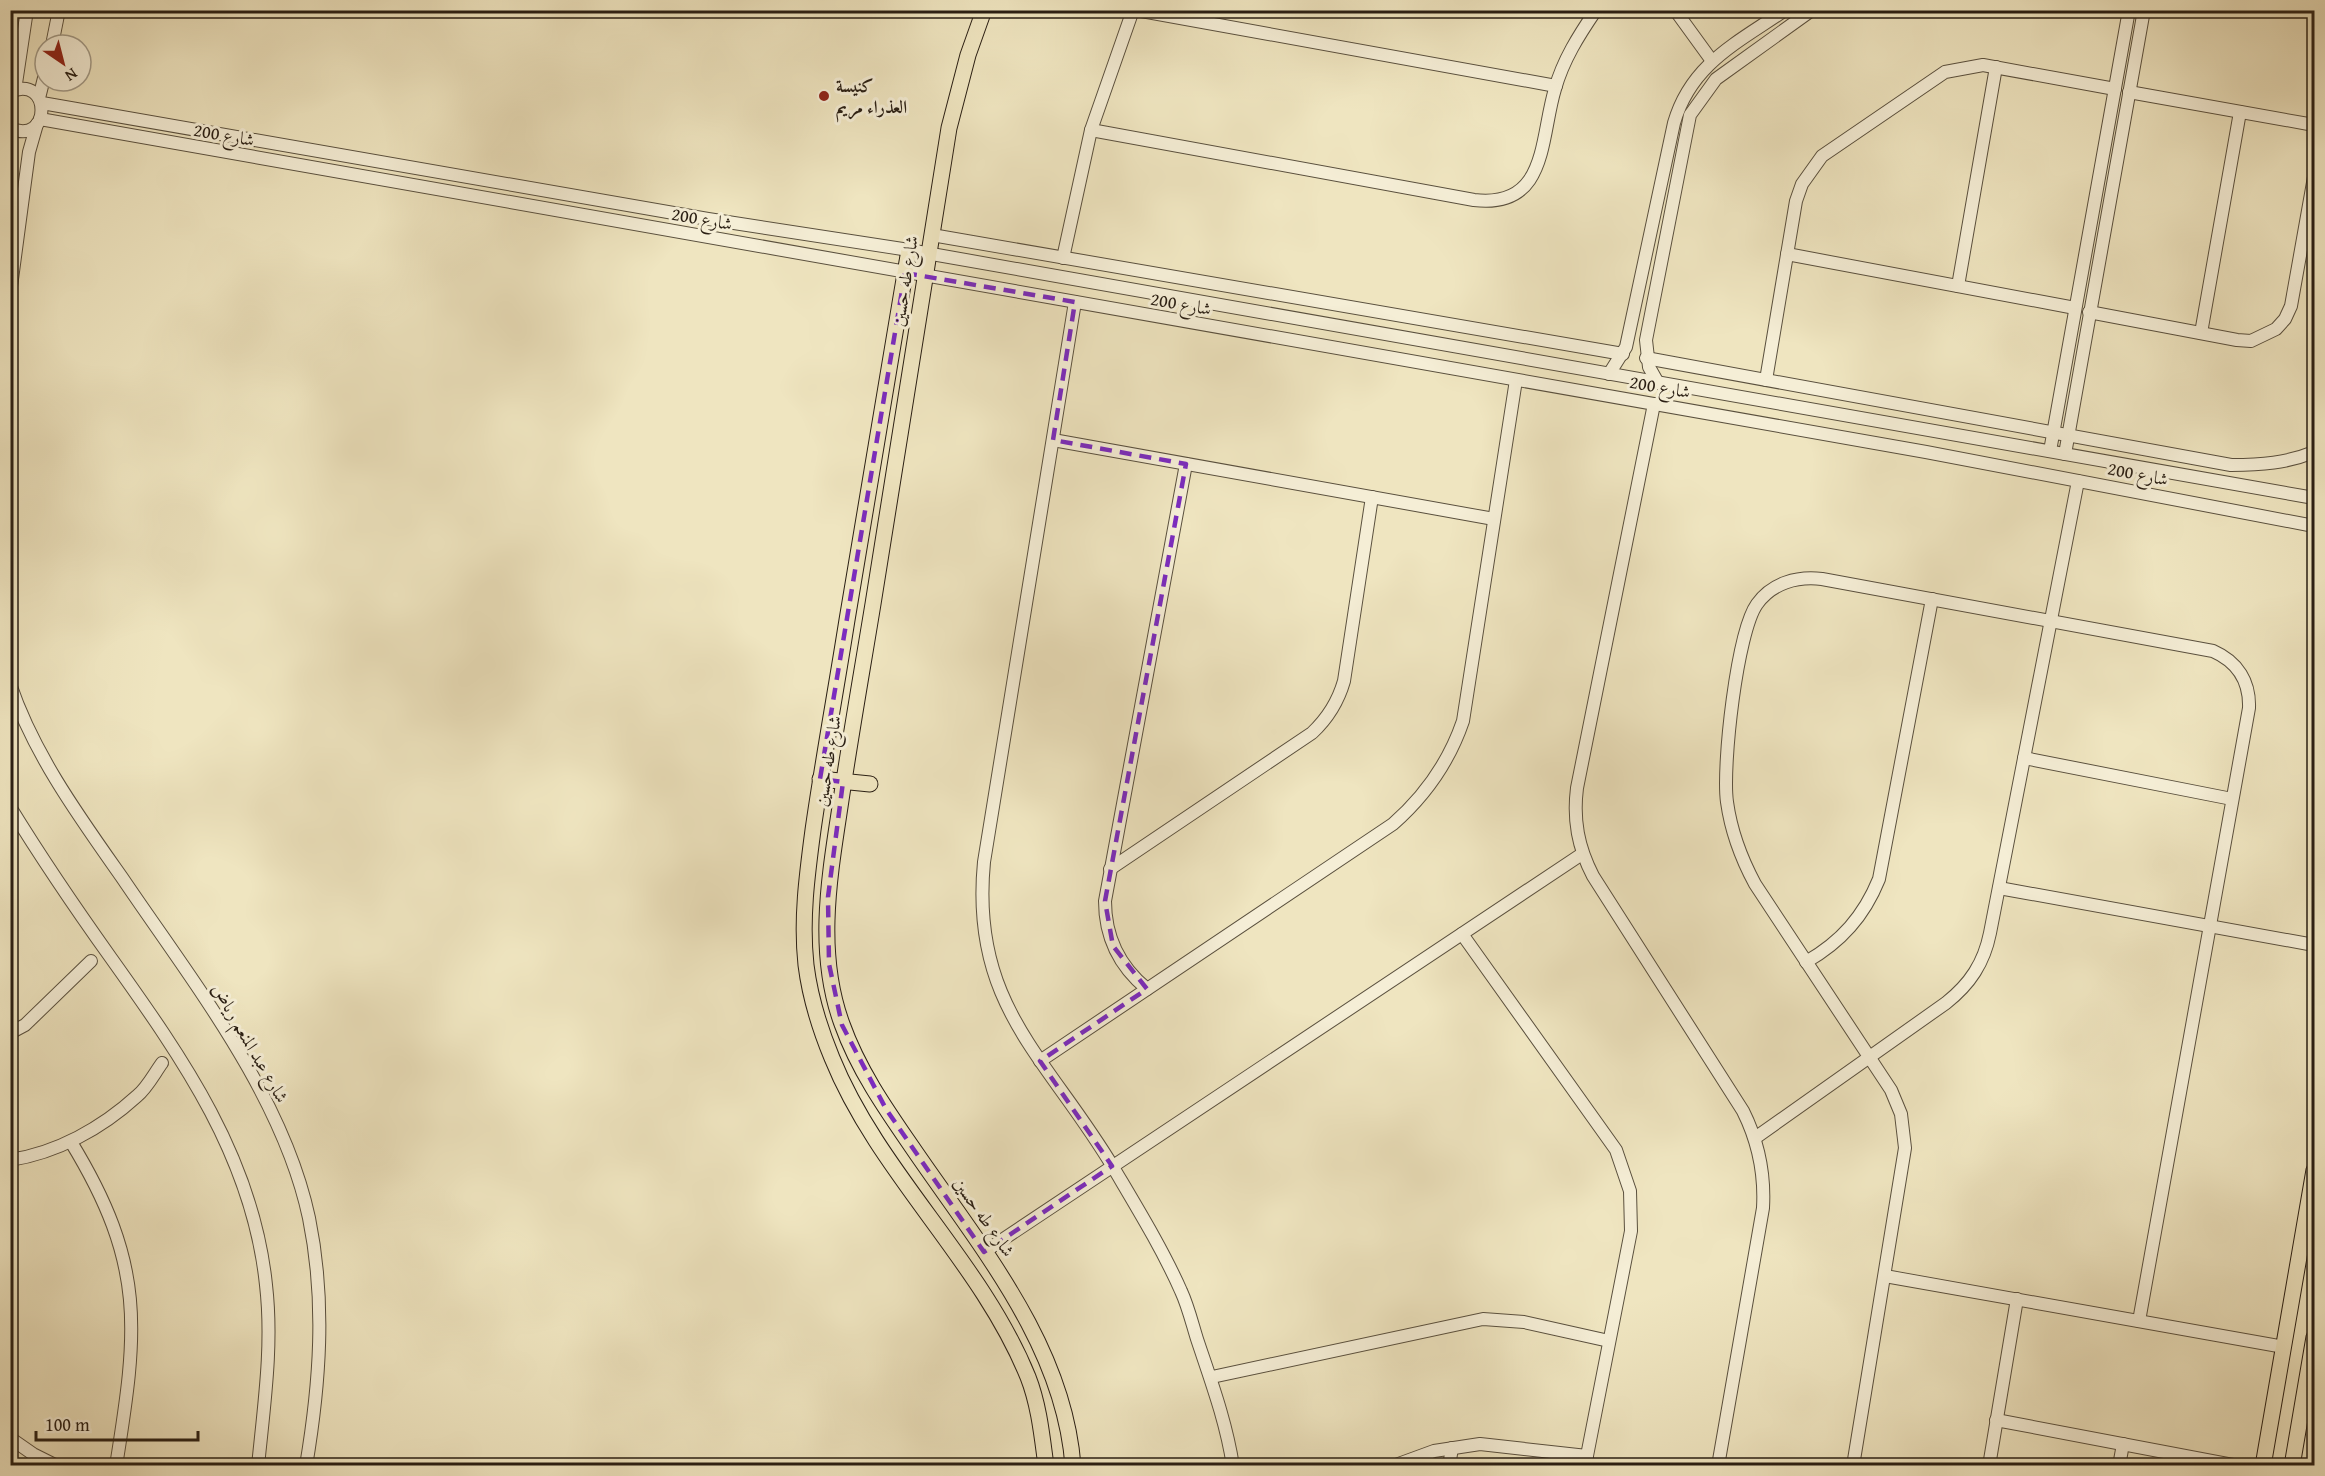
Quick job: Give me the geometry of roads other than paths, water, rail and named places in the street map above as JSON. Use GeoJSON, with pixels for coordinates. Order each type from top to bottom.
{"type":"FeatureCollection","features":[{"type":"Feature","properties":{"kind":"main road","name":"شارع طه حسين"},"geometry":{"type":"LineString","coordinates":[[985,14],[949,128],[843,782],[826,919],[831,982],[842,1025],[861,1067],[886,1109],[1022,1311],[1054,1378],[1065,1416],[1073,1466]]}},
{"type":"Feature","properties":{"kind":"main road","name":"شارع طه حسين"},"geometry":{"type":"LineString","coordinates":[[909,250],[820,780],[804,919],[806,966],[820,1022],[845,1087],[879,1143],[975,1281],[1009,1335],[1029,1380],[1038,1414],[1046,1466]]}},
{"type":"Feature","properties":{"kind":"main road"},"geometry":{"type":"LineString","coordinates":[[820,780],[870,784]]}},
{"type":"Feature","properties":{"kind":"main road"},"geometry":{"type":"LineString","coordinates":[[2263,1466],[2314,1170]]}},
{"type":"Feature","properties":{"kind":"main road"},"geometry":{"type":"LineString","coordinates":[[2292,1466],[2314,1337]]}},
{"type":"Feature","properties":{"kind":"street"},"geometry":{"type":"LineString","coordinates":[[13,91],[27,10]]}},
{"type":"Feature","properties":{"kind":"street"},"geometry":{"type":"LineString","coordinates":[[54,33],[59,10]]}},
{"type":"Feature","properties":{"kind":"street"},"geometry":{"type":"LineString","coordinates":[[1063,258],[1091,130],[1135,10],[1556,86]]}},
{"type":"Feature","properties":{"kind":"street"},"geometry":{"type":"LineString","coordinates":[[1091,130],[1489,201],[1517,193],[1536,171],[1556,86],[1568,57],[1596,10]]}},
{"type":"Feature","properties":{"kind":"street"},"geometry":{"type":"LineString","coordinates":[[1675,10],[1712,61]]}},
{"type":"Feature","properties":{"kind":"street"},"geometry":{"type":"LineString","coordinates":[[1609,374],[1623,354],[1679,106],[1697,75],[1712,61],[1785,10]]}},
{"type":"Feature","properties":{"kind":"street"},"geometry":{"type":"LineString","coordinates":[[1658,383],[1647,358],[1646,340],[1690,115],[1701,96],[1716,79],[1812,10]]}},
{"type":"Feature","properties":{"kind":"street"},"geometry":{"type":"LineString","coordinates":[[2050,451],[2129,10]]}},
{"type":"Feature","properties":{"kind":"street"},"geometry":{"type":"LineString","coordinates":[[2065,454],[2144,10]]}},
{"type":"Feature","properties":{"kind":"street"},"geometry":{"type":"LineString","coordinates":[[1766,380],[1797,201],[1802,184],[1822,156],[1934,77],[1957,68],[1996,67],[2115,89]]}},
{"type":"Feature","properties":{"kind":"street"},"geometry":{"type":"LineString","coordinates":[[1958,286],[1996,67]]}},
{"type":"Feature","properties":{"kind":"street","name":"شارع 200"},"geometry":{"type":"LineString","coordinates":[[13,91],[31,91],[40,101],[708,219],[929,253],[2314,498]]}},
{"type":"Feature","properties":{"kind":"street"},"geometry":{"type":"LineString","coordinates":[[2129,92],[2314,125]]}},
{"type":"Feature","properties":{"kind":"street"},"geometry":{"type":"LineString","coordinates":[[10,294],[29,152],[39,122],[41,93]]}},
{"type":"Feature","properties":{"kind":"street"},"geometry":{"type":"LineString","coordinates":[[2201,333],[2240,112]]}},
{"type":"Feature","properties":{"kind":"street","name":"شارع 200"},"geometry":{"type":"LineString","coordinates":[[10,128],[23,131],[39,122],[1654,404],[2314,526]]}},
{"type":"Feature","properties":{"kind":"street"},"geometry":{"type":"LineString","coordinates":[[2089,312],[2251,341],[2276,329],[2285,319],[2291,306],[2314,177]]}},
{"type":"Feature","properties":{"kind":"street"},"geometry":{"type":"LineString","coordinates":[[932,235],[1623,354]]}},
{"type":"Feature","properties":{"kind":"street"},"geometry":{"type":"LineString","coordinates":[[1788,254],[2075,308]]}},
{"type":"Feature","properties":{"kind":"street"},"geometry":{"type":"LineString","coordinates":[[1075,303],[984,862],[982,896],[987,950],[998,987],[1014,1022],[1112,1166],[1182,1292],[1224,1417],[1233,1466]]}},
{"type":"Feature","properties":{"kind":"street"},"geometry":{"type":"LineString","coordinates":[[1647,358],[2232,465],[2263,465],[2295,459],[2314,452]]}},
{"type":"Feature","properties":{"kind":"street"},"geometry":{"type":"LineString","coordinates":[[1040,1060],[1393,824],[1432,783],[1450,753],[1463,721],[1516,381]]}},
{"type":"Feature","properties":{"kind":"street"},"geometry":{"type":"LineString","coordinates":[[1654,404],[1577,788],[1575,816],[1582,854],[1593,876],[1743,1112],[1755,1138],[1762,1166],[1763,1208],[1718,1466]]}},
{"type":"Feature","properties":{"kind":"street"},"geometry":{"type":"LineString","coordinates":[[1053,440],[1494,519]]}},
{"type":"Feature","properties":{"kind":"street"},"geometry":{"type":"LineString","coordinates":[[1147,989],[1124,966],[1109,936],[1105,901],[1186,464]]}},
{"type":"Feature","properties":{"kind":"street"},"geometry":{"type":"LineString","coordinates":[[1755,1138],[1946,1003],[1970,980],[1980,963],[1988,943],[2078,481]]}},
{"type":"Feature","properties":{"kind":"street"},"geometry":{"type":"LineString","coordinates":[[1110,870],[1312,733],[1326,718],[1337,701],[1344,681],[1372,497]]}},
{"type":"Feature","properties":{"kind":"street"},"geometry":{"type":"LineString","coordinates":[[1853,1466],[1885,1276],[1904,1138],[1896,1102],[1870,1057],[1747,869],[1735,838],[1727,803],[1725,750],[1749,619],[1758,603],[1771,590],[1786,582],[1804,578],[1932,599],[2213,651],[2233,663],[2246,684],[2249,700],[2139,1321]]}},
{"type":"Feature","properties":{"kind":"street"},"geometry":{"type":"LineString","coordinates":[[1806,962],[1830,947],[1850,928],[1867,906],[1879,879],[1932,599]]}},
{"type":"Feature","properties":{"kind":"street","name":"شارع عبد المنعم رياض"},"geometry":{"type":"LineString","coordinates":[[10,684],[44,758],[88,830],[217,1020],[261,1095],[288,1154],[308,1216],[320,1309],[317,1392],[306,1466]]}},
{"type":"Feature","properties":{"kind":"street"},"geometry":{"type":"LineString","coordinates":[[2024,758],[2232,799]]}},
{"type":"Feature","properties":{"kind":"street"},"geometry":{"type":"LineString","coordinates":[[10,807],[46,866],[186,1065],[215,1116],[239,1170],[256,1227],[269,1315],[268,1374],[258,1466]]}},
{"type":"Feature","properties":{"kind":"street"},"geometry":{"type":"LineString","coordinates":[[984,1252],[1582,854]]}},
{"type":"Feature","properties":{"kind":"street"},"geometry":{"type":"LineString","coordinates":[[1999,888],[2314,945]]}},
{"type":"Feature","properties":{"kind":"street"},"geometry":{"type":"LineString","coordinates":[[1393,1466],[1452,1448],[1494,1444],[1586,1461],[1632,1219],[1630,1191],[1625,1170],[1608,1138],[1462,934]]}},
{"type":"Feature","properties":{"kind":"street"},"geometry":{"type":"LineString","coordinates":[[10,1034],[25,1025],[91,962]]}},
{"type":"Feature","properties":{"kind":"street"},"geometry":{"type":"LineString","coordinates":[[10,1160],[36,1155],[71,1142],[138,1096],[162,1063]]}},
{"type":"Feature","properties":{"kind":"street"},"geometry":{"type":"LineString","coordinates":[[71,1142],[113,1221],[132,1301],[132,1355],[116,1466]]}},
{"type":"Feature","properties":{"kind":"street"},"geometry":{"type":"LineString","coordinates":[[1885,1276],[2284,1347]]}},
{"type":"Feature","properties":{"kind":"street"},"geometry":{"type":"LineString","coordinates":[[1989,1466],[2017,1299]]}},
{"type":"Feature","properties":{"kind":"street"},"geometry":{"type":"LineString","coordinates":[[1212,1377],[1483,1319],[1524,1322],[1609,1341]]}},
{"type":"Feature","properties":{"kind":"street"},"geometry":{"type":"LineString","coordinates":[[1996,1420],[2238,1466]]}},
{"type":"Feature","properties":{"kind":"street"},"geometry":{"type":"LineString","coordinates":[[10,1438],[33,1454],[57,1466]]}},
{"type":"Feature","properties":{"kind":"street"},"geometry":{"type":"LineString","coordinates":[[2119,1466],[2123,1444]]}},
{"type":"Feature","properties":{"kind":"street"},"geometry":{"type":"LineString","coordinates":[[1449,1466],[1452,1448]]}},
{"type":"Feature","properties":{"kind":"place","name":"كنيسة العذراء مريم"},"geometry":{"type":"Point","coordinates":[824,96]}}]}
